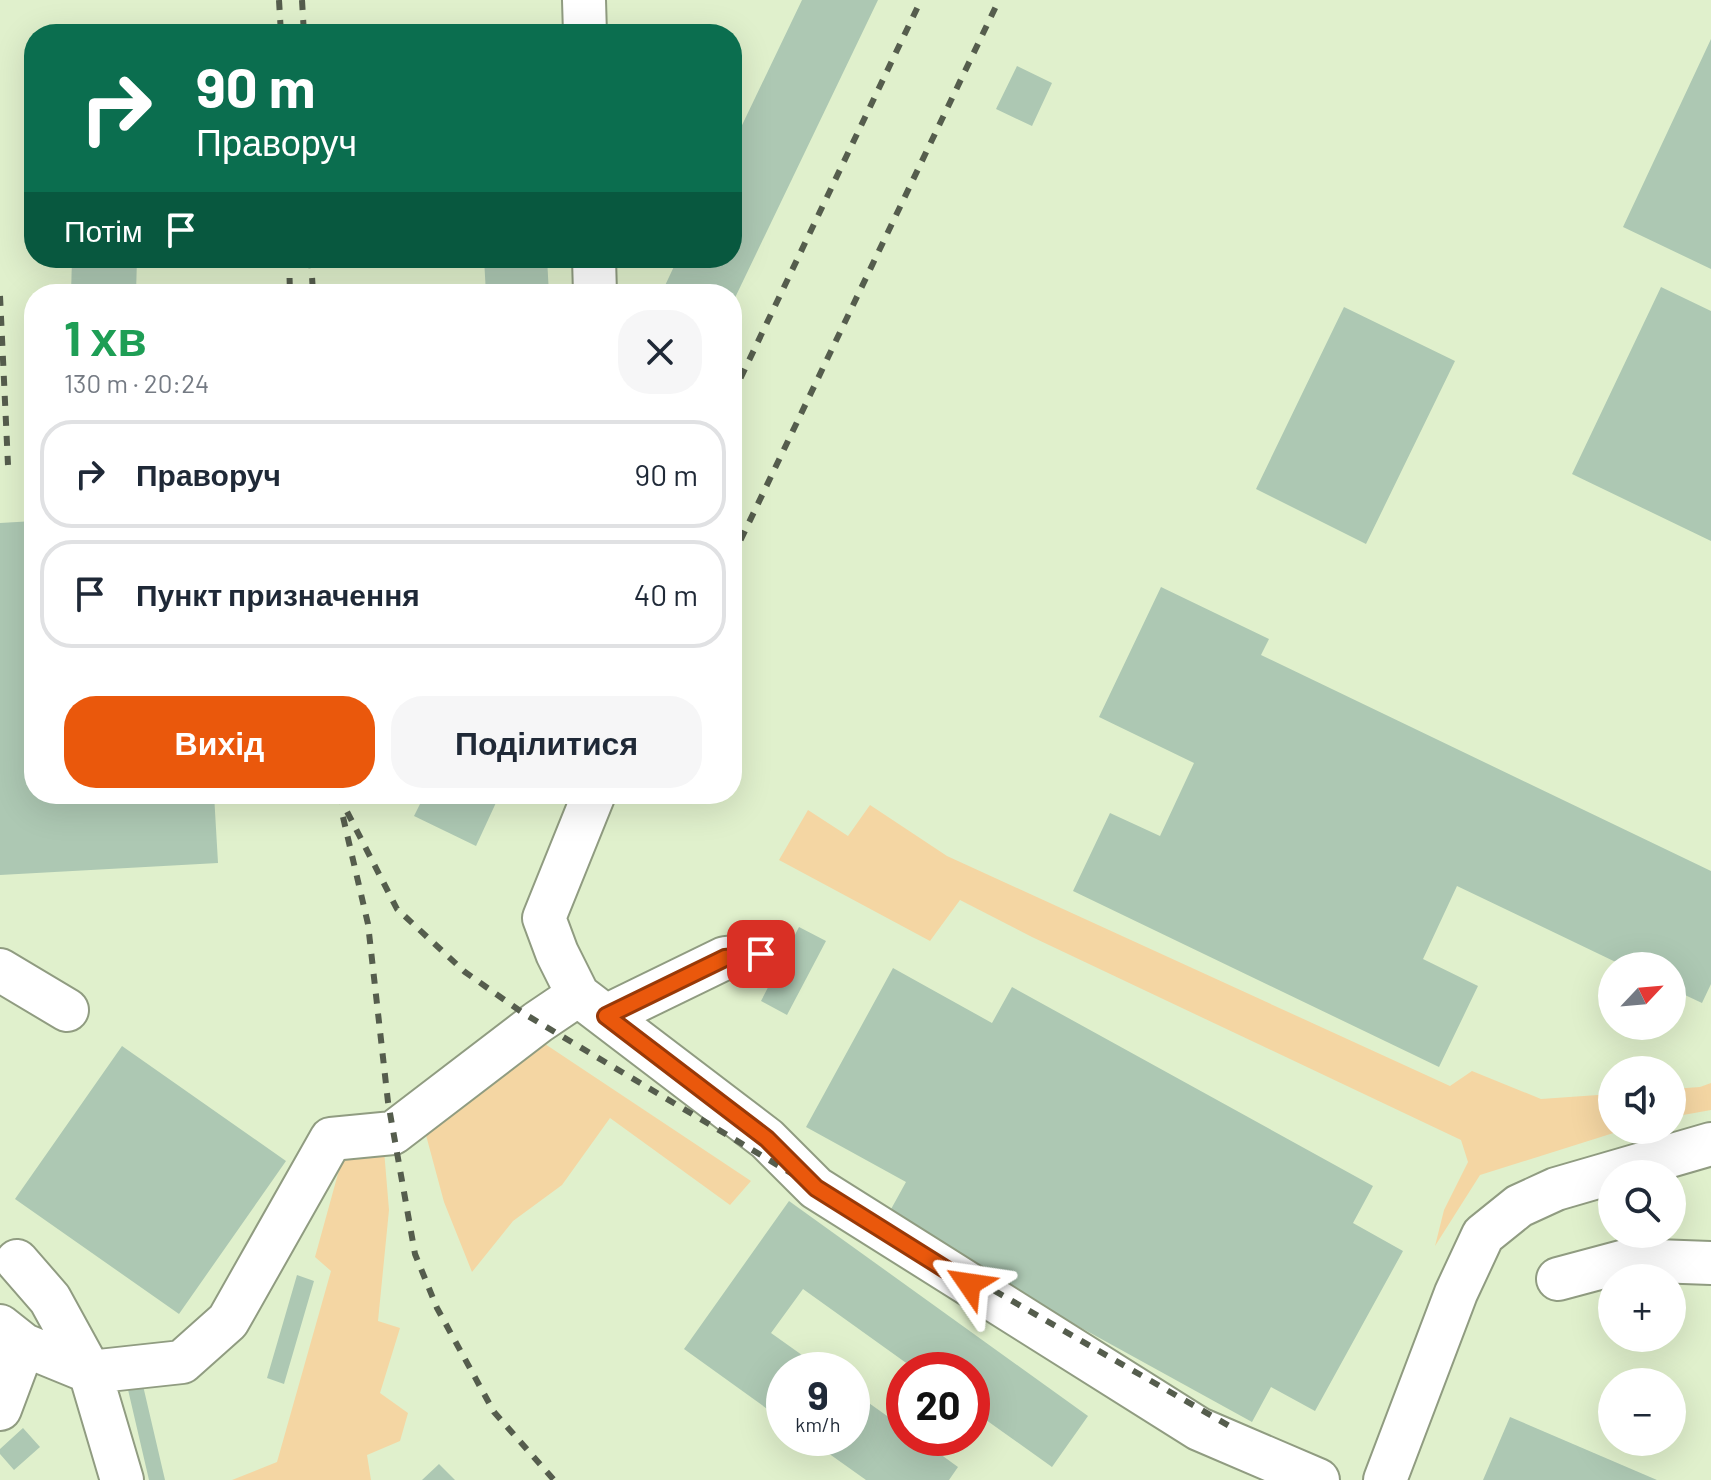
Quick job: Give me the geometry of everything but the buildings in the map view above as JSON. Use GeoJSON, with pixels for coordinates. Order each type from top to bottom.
{"type":"FeatureCollection","features":[{"type":"Feature","properties":{"kind":"street"},"geometry":{"type":"LineString","coordinates":[[584,0],[585,24]]}},
{"type":"Feature","properties":{"kind":"street"},"geometry":{"type":"LineString","coordinates":[[590,804],[544,918],[557,953],[592,1006],[767,1139],[816,1188],[1199,1429],[1318,1480]]}},
{"type":"Feature","properties":{"kind":"street"},"geometry":{"type":"LineString","coordinates":[[0,1409],[12,1336],[90,1372],[182,1362],[228,1321],[331,1139],[393,1133],[538,1022],[725,958],[761,954]]}},
{"type":"Feature","properties":{"kind":"street"},"geometry":{"type":"LineString","coordinates":[[0,970],[67,1010]]}},
{"type":"Feature","properties":{"kind":"street"},"geometry":{"type":"LineString","coordinates":[[1385,1480],[1456,1293],[1483,1235],[1519,1206],[1556,1189],[1711,1144]]}},
{"type":"Feature","properties":{"kind":"street"},"geometry":{"type":"LineString","coordinates":[[1558,1279],[1629,1260],[1711,1263]]}},
{"type":"Feature","properties":{"kind":"street"},"geometry":{"type":"LineString","coordinates":[[17,1261],[50,1299],[90,1372],[122,1480]]}},
{"type":"Feature","properties":{"kind":"shaded area"},"geometry":{"type":"Polygon","coordinates":[[[0,0],[1711,0],[1711,1480],[0,1480],[0,0]]]}},
{"type":"Feature","properties":{"kind":"shaded area"},"geometry":{"type":"Polygon","coordinates":[[[870,805],[947,856],[1450,1086],[1472,1071],[1541,1099],[1598,1095],[1598,1138],[1480,1175],[1435,1246],[1444,1210],[1468,1162],[1461,1140],[960,900],[930,941],[779,860],[808,810],[848,836],[870,805]]]}},
{"type":"Feature","properties":{"kind":"shaded area"},"geometry":{"type":"Polygon","coordinates":[[[536,1038],[751,1181],[730,1205],[610,1118],[562,1185],[513,1221],[472,1272],[444,1202],[423,1124],[536,1038]]]}},
{"type":"Feature","properties":{"kind":"shaded area"},"geometry":{"type":"Polygon","coordinates":[[[1711,1083],[1711,1110],[1686,1114],[1686,1088],[1711,1083]]]}},
{"type":"Feature","properties":{"kind":"shaded area"},"geometry":{"type":"Polygon","coordinates":[[[384,1150],[389,1210],[378,1321],[400,1328],[380,1393],[408,1413],[400,1441],[367,1455],[371,1480],[232,1480],[277,1462],[331,1271],[315,1257],[344,1152],[384,1150]]]}},
{"type":"Feature","properties":{"kind":"railway"},"geometry":{"type":"LineString","coordinates":[[279,0],[280,24]]}},
{"type":"Feature","properties":{"kind":"railway"},"geometry":{"type":"LineString","coordinates":[[302,0],[303,24]]}},
{"type":"Feature","properties":{"kind":"railway"},"geometry":{"type":"LineString","coordinates":[[742,375],[921,0]]}},
{"type":"Feature","properties":{"kind":"railway"},"geometry":{"type":"LineString","coordinates":[[742,537],[999,0]]}},
{"type":"Feature","properties":{"kind":"railway"},"geometry":{"type":"LineString","coordinates":[[289,268],[290,284]]}},
{"type":"Feature","properties":{"kind":"railway"},"geometry":{"type":"LineString","coordinates":[[312,268],[312,284]]}},
{"type":"Feature","properties":{"kind":"railway"},"geometry":{"type":"LineString","coordinates":[[0,296],[8,465]]}},
{"type":"Feature","properties":{"kind":"railway"},"geometry":{"type":"LineString","coordinates":[[343,804],[397,909],[465,972],[523,1013],[816,1188],[1231,1427]]}},
{"type":"Feature","properties":{"kind":"railway"},"geometry":{"type":"LineString","coordinates":[[343,817],[368,924],[388,1102],[415,1254],[437,1308],[494,1412],[554,1480]]}},
{"type":"Feature","properties":{"kind":"route"},"geometry":{"type":"LineString","coordinates":[[761,954],[725,958],[606,1016],[767,1139],[816,1188],[969,1284]]}}]}
